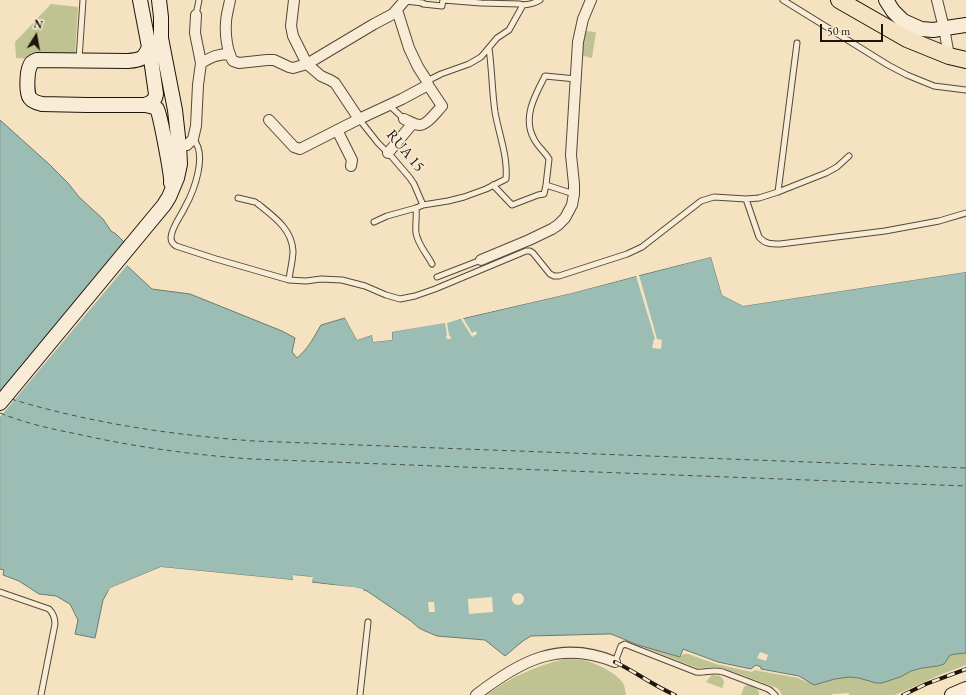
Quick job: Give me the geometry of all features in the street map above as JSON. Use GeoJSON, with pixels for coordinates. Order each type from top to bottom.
{"type":"FeatureCollection","features":[{"type":"Feature","properties":{"kind":"main road"},"geometry":{"type":"LineString","coordinates":[[140,0],[149,46],[146,53],[139,60],[37,60],[30,64],[27,92],[30,98],[35,102],[42,104],[145,105],[154,107],[156,109],[162,130],[172,180],[169,197]]}},
{"type":"Feature","properties":{"kind":"main road"},"geometry":{"type":"LineString","coordinates":[[0,403],[164,206],[177,178],[180,164],[176,120],[161,38],[154,18],[152,0]]}},
{"type":"Feature","properties":{"kind":"main road"},"geometry":{"type":"LineString","coordinates":[[145,105],[153,102],[156,98],[151,59],[152,53],[161,38],[159,0]]}},
{"type":"Feature","properties":{"kind":"main road"},"geometry":{"type":"LineString","coordinates":[[839,0],[907,39],[949,56],[966,60]]}},
{"type":"Feature","properties":{"kind":"main road"},"geometry":{"type":"LineString","coordinates":[[886,0],[893,11],[903,21],[921,29],[933,30],[966,25]]}},
{"type":"Feature","properties":{"kind":"main road"},"geometry":{"type":"LineString","coordinates":[[162,130],[169,142],[179,146]]}},
{"type":"Feature","properties":{"kind":"main road"},"geometry":{"type":"LineString","coordinates":[[952,695],[966,689]]}},
{"type":"Feature","properties":{"kind":"street"},"geometry":{"type":"LineString","coordinates":[[230,0],[226,22],[226,37],[233,61],[239,63],[274,60],[293,68],[307,64],[393,14],[405,0]]}},
{"type":"Feature","properties":{"kind":"street"},"geometry":{"type":"LineString","coordinates":[[294,0],[291,26],[293,36],[307,64],[321,76],[335,83],[359,119]]}},
{"type":"Feature","properties":{"kind":"street"},"geometry":{"type":"LineString","coordinates":[[481,260],[552,229],[565,218],[572,205],[574,184],[571,155],[579,34],[583,19],[591,0]]}},
{"type":"Feature","properties":{"kind":"street"},"geometry":{"type":"LineString","coordinates":[[936,4],[944,28],[949,56]]}},
{"type":"Feature","properties":{"kind":"street"},"geometry":{"type":"LineString","coordinates":[[388,153],[409,121],[419,125],[426,123],[442,106],[427,83],[409,48],[397,10]]}},
{"type":"Feature","properties":{"kind":"street"},"geometry":{"type":"LineString","coordinates":[[179,146],[187,145],[193,139],[196,126],[198,85],[201,63],[195,33],[196,15]]}},
{"type":"Feature","properties":{"kind":"street"},"geometry":{"type":"LineString","coordinates":[[201,63],[218,54],[230,54]]}},
{"type":"Feature","properties":{"kind":"street"},"geometry":{"type":"LineString","coordinates":[[269,120],[294,148],[300,149],[402,99],[427,83]]}},
{"type":"Feature","properties":{"kind":"street"},"geometry":{"type":"LineString","coordinates":[[176,120],[183,128],[188,130],[192,128],[196,114]]}},
{"type":"Feature","properties":{"kind":"street"},"geometry":{"type":"LineString","coordinates":[[337,130],[352,160],[351,166]]}},
{"type":"Feature","properties":{"kind":"street"},"geometry":{"type":"LineString","coordinates":[[476,695],[492,682],[512,670],[543,657],[576,652],[598,656],[615,662]]}},
{"type":"Feature","properties":{"kind":"lane"},"geometry":{"type":"LineString","coordinates":[[79,60],[83,0]]}},
{"type":"Feature","properties":{"kind":"lane"},"geometry":{"type":"LineString","coordinates":[[196,15],[199,0]]}},
{"type":"Feature","properties":{"kind":"lane"},"geometry":{"type":"LineString","coordinates":[[405,0],[431,6],[442,6],[443,0],[523,5],[540,0]]}},
{"type":"Feature","properties":{"kind":"lane"},"geometry":{"type":"LineString","coordinates":[[783,0],[907,75],[934,86],[966,90]]}},
{"type":"Feature","properties":{"kind":"lane"},"geometry":{"type":"LineString","coordinates":[[427,83],[441,74],[469,64],[481,57],[497,38],[509,30],[523,5]]}},
{"type":"Feature","properties":{"kind":"lane"},"geometry":{"type":"LineString","coordinates":[[778,192],[797,43]]}},
{"type":"Feature","properties":{"kind":"lane"},"geometry":{"type":"LineString","coordinates":[[374,222],[387,216],[416,208],[423,204],[456,199],[506,179],[507,166],[496,114],[489,48]]}},
{"type":"Feature","properties":{"kind":"lane"},"geometry":{"type":"LineString","coordinates":[[493,185],[512,205],[544,194],[549,159],[533,137],[529,122],[532,102],[545,76],[576,79]]}},
{"type":"Feature","properties":{"kind":"lane"},"geometry":{"type":"LineString","coordinates":[[388,105],[409,121]]}},
{"type":"Feature","properties":{"kind":"lane","name":"RUA 15"},"geometry":{"type":"LineString","coordinates":[[359,119],[412,181],[423,204]]}},
{"type":"Feature","properties":{"kind":"lane"},"geometry":{"type":"LineString","coordinates":[[193,139],[197,143],[199,152],[199,166],[194,186],[176,223],[172,235],[172,244],[216,259],[289,280],[342,280],[365,286],[386,295],[400,298],[415,296],[434,289],[526,251],[534,253],[550,274],[559,276],[627,254],[642,247],[701,201],[714,197],[746,199],[759,198],[826,173],[837,167],[849,156]]}},
{"type":"Feature","properties":{"kind":"lane"},"geometry":{"type":"LineString","coordinates":[[546,185],[574,194]]}},
{"type":"Feature","properties":{"kind":"lane"},"geometry":{"type":"LineString","coordinates":[[238,198],[257,203],[285,227],[291,239],[293,250],[289,280]]}},
{"type":"Feature","properties":{"kind":"lane"},"geometry":{"type":"LineString","coordinates":[[746,199],[759,237],[763,241],[770,244],[885,232],[966,213]]}},
{"type":"Feature","properties":{"kind":"lane"},"geometry":{"type":"LineString","coordinates":[[416,208],[416,234],[423,250],[432,264]]}},
{"type":"Feature","properties":{"kind":"lane"},"geometry":{"type":"LineString","coordinates":[[437,277],[481,260]]}},
{"type":"Feature","properties":{"kind":"lane"},"geometry":{"type":"LineString","coordinates":[[0,592],[49,609],[53,614],[55,624],[40,695]]}},
{"type":"Feature","properties":{"kind":"lane"},"geometry":{"type":"LineString","coordinates":[[360,695],[368,622]]}},
{"type":"Feature","properties":{"kind":"lane"},"geometry":{"type":"LineString","coordinates":[[615,662],[621,646],[627,645],[696,672],[716,670],[723,672],[768,690],[775,695]]}},
{"type":"Feature","properties":{"kind":"green space"},"geometry":{"type":"Polygon","coordinates":[[[51,4],[78,7],[75,54],[29,59],[16,58],[15,42],[51,4]]]}},
{"type":"Feature","properties":{"kind":"green space"},"geometry":{"type":"Polygon","coordinates":[[[584,31],[596,32],[592,58],[580,55],[584,31]]]}},
{"type":"Feature","properties":{"kind":"green space"},"geometry":{"type":"Polygon","coordinates":[[[638,645],[680,657],[684,654],[688,654],[716,664],[752,672],[754,670],[798,678],[809,683],[799,676],[911,671],[938,666],[944,664],[950,655],[966,653],[966,665],[895,695],[849,695],[849,693],[832,695],[782,695],[777,688],[723,668],[697,668],[638,645]]]}},
{"type":"Feature","properties":{"kind":"green space"},"geometry":{"type":"Polygon","coordinates":[[[565,659],[584,660],[594,663],[611,672],[623,683],[626,695],[487,695],[524,673],[565,659]]]}},
{"type":"Feature","properties":{"kind":"green space"},"geometry":{"type":"Polygon","coordinates":[[[712,675],[720,676],[723,679],[724,683],[722,688],[706,682],[712,675]]]}},
{"type":"Feature","properties":{"kind":"green space"},"geometry":{"type":"Polygon","coordinates":[[[747,685],[757,689],[759,695],[741,695],[744,687],[747,685]]]}},
{"type":"Feature","properties":{"kind":"water"},"geometry":{"type":"Polygon","coordinates":[[[0,120],[50,165],[68,183],[79,197],[103,219],[111,231],[128,246],[124,263],[152,289],[190,294],[282,331],[295,338],[292,352],[297,358],[308,347],[321,325],[345,318],[357,340],[372,335],[373,342],[392,340],[392,332],[461,319],[572,293],[711,257],[722,295],[743,306],[966,272],[966,653],[950,655],[944,664],[911,671],[900,677],[882,683],[849,677],[814,685],[799,676],[761,669],[761,667],[756,665],[751,669],[718,662],[683,649],[680,657],[638,645],[611,634],[531,636],[505,656],[485,640],[437,636],[425,631],[367,591],[358,588],[312,582],[312,577],[294,575],[293,580],[161,567],[110,588],[103,600],[95,638],[75,634],[78,620],[70,604],[56,596],[39,594],[19,581],[3,575],[4,570],[0,569],[0,120]]]}},
{"type":"Feature","properties":{"kind":"pier"},"geometry":{"type":"Polygon","coordinates":[[[126,241],[130,246],[126,262],[128,264],[0,417],[0,392],[126,241]]]}},
{"type":"Feature","properties":{"kind":"pier"},"geometry":{"type":"Polygon","coordinates":[[[711,255],[713,256],[723,294],[744,304],[966,270],[966,272],[743,306],[722,295],[711,257],[639,275],[657,339],[662,340],[661,349],[652,348],[655,339],[636,276],[572,293],[463,318],[472,333],[476,331],[477,334],[472,337],[461,319],[447,323],[449,335],[451,337],[450,339],[447,339],[446,336],[445,323],[392,332],[392,340],[373,342],[372,335],[357,340],[345,318],[347,317],[358,337],[372,333],[374,334],[375,340],[390,338],[390,332],[392,330],[460,318],[711,255]]]}},
{"type":"Feature","properties":{"kind":"pier"},"geometry":{"type":"Polygon","coordinates":[[[161,567],[293,580],[293,575],[313,577],[312,583],[354,587],[363,589],[363,592],[354,589],[312,584],[310,583],[311,579],[295,577],[295,581],[293,582],[161,569],[112,590],[109,595],[107,594],[110,588],[161,567]]]}},
{"type":"Feature","properties":{"kind":"pier"},"geometry":{"type":"Polygon","coordinates":[[[518,593],[522,595],[524,599],[522,603],[518,605],[514,603],[512,599],[514,595],[518,593]]]}},
{"type":"Feature","properties":{"kind":"pier"},"geometry":{"type":"Polygon","coordinates":[[[492,597],[493,612],[469,614],[468,599],[492,597]]]}},
{"type":"Feature","properties":{"kind":"pier"},"geometry":{"type":"Polygon","coordinates":[[[428,602],[434,602],[435,612],[429,612],[428,602]]]}},
{"type":"Feature","properties":{"kind":"pier"},"geometry":{"type":"Polygon","coordinates":[[[760,652],[768,655],[766,661],[757,658],[760,652]]]}},
{"type":"Feature","properties":{"kind":"ferry route"},"geometry":{"type":"LineString","coordinates":[[11,399],[71,415],[131,427],[254,441],[966,468]]}},
{"type":"Feature","properties":{"kind":"ferry route"},"geometry":{"type":"LineString","coordinates":[[0,413],[48,428],[142,447],[252,459],[966,486]]}},
{"type":"Feature","properties":{"kind":"railway"},"geometry":{"type":"LineString","coordinates":[[615,662],[675,695]]}},
{"type":"Feature","properties":{"kind":"railway"},"geometry":{"type":"LineString","coordinates":[[903,695],[926,684],[966,669]]}}]}
